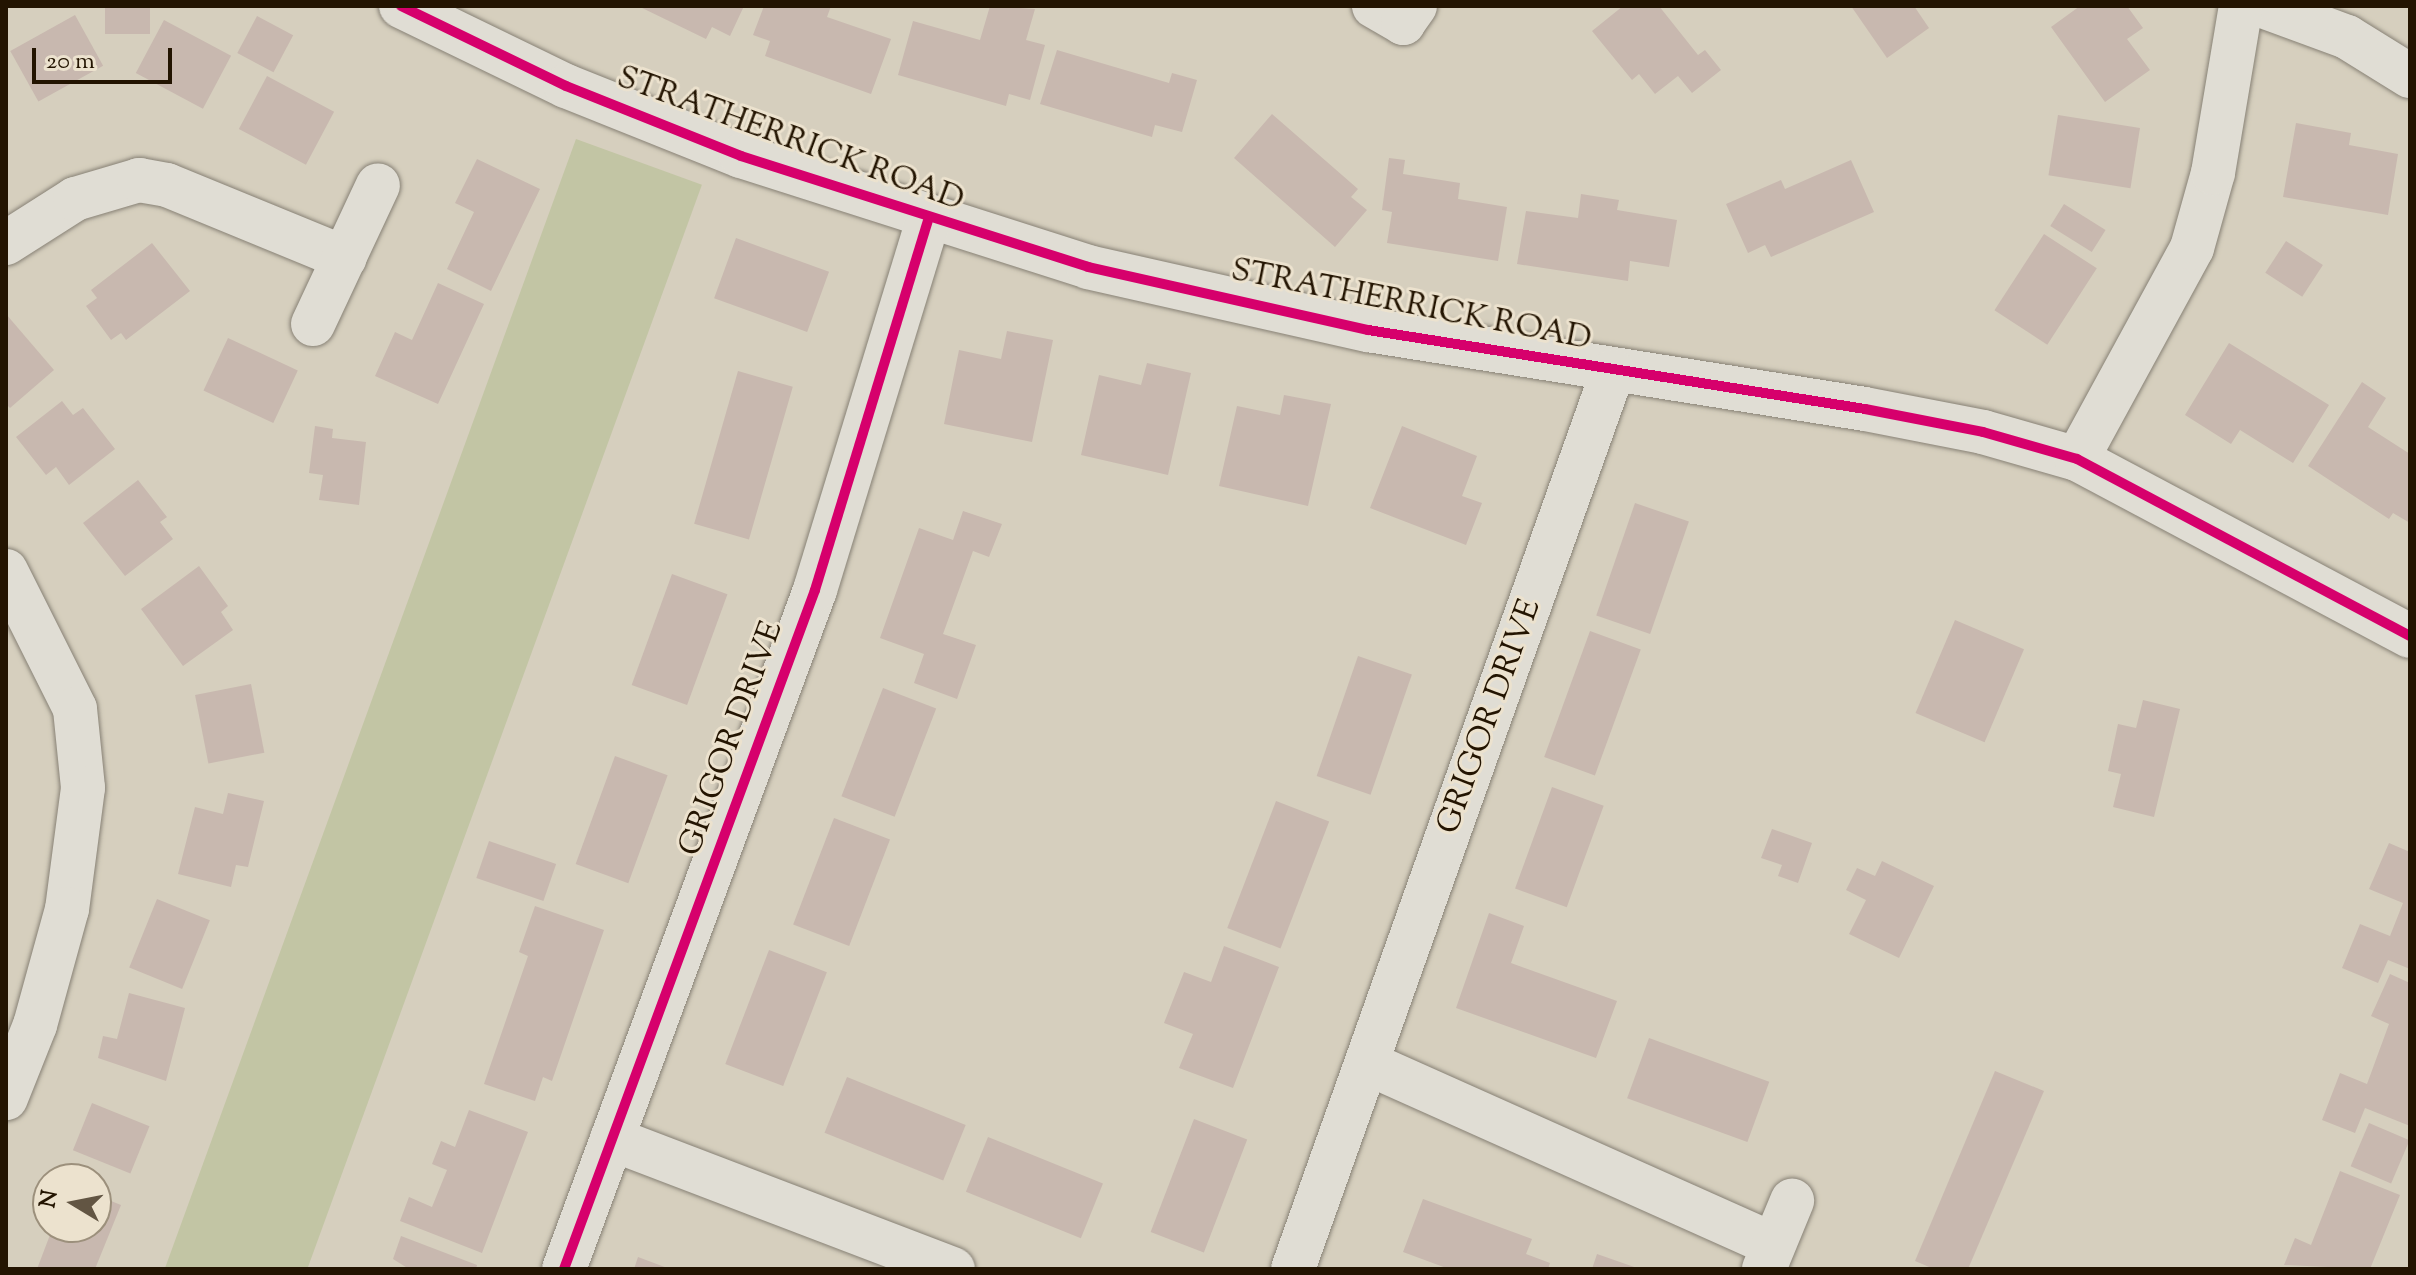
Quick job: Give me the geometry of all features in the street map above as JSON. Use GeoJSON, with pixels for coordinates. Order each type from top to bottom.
{"type":"FeatureCollection","features":[{"type":"Feature","properties":{"kind":"street","name":"STRATHERRICK ROAD"},"geometry":{"type":"LineString","coordinates":[[401,6],[566,86],[741,156],[928,220],[1088,267],[1368,330],[1880,412],[2077,459],[2410,636]]}},
{"type":"Feature","properties":{"kind":"street"},"geometry":{"type":"LineString","coordinates":[[1374,6],[1403,23],[1415,6]]}},
{"type":"Feature","properties":{"kind":"street"},"geometry":{"type":"LineString","coordinates":[[2077,459],[2192,248],[2213,173],[2241,6]]}},
{"type":"Feature","properties":{"kind":"street"},"geometry":{"type":"LineString","coordinates":[[2263,6],[2347,37],[2410,76]]}},
{"type":"Feature","properties":{"kind":"street"},"geometry":{"type":"LineString","coordinates":[[6,243],[75,199],[139,180],[167,185],[345,258]]}},
{"type":"Feature","properties":{"kind":"street"},"geometry":{"type":"LineString","coordinates":[[313,324],[378,185]]}},
{"type":"Feature","properties":{"kind":"street","name":"GRIGOR DRIVE"},"geometry":{"type":"LineString","coordinates":[[564,1269],[815,590],[928,220]]}},
{"type":"Feature","properties":{"kind":"street","name":"GRIGOR DRIVE"},"geometry":{"type":"LineString","coordinates":[[1293,1269],[1613,371]]}},
{"type":"Feature","properties":{"kind":"street"},"geometry":{"type":"LineString","coordinates":[[6,571],[75,709],[83,788],[67,909],[35,1025],[6,1098]]}},
{"type":"Feature","properties":{"kind":"street"},"geometry":{"type":"LineString","coordinates":[[1367,1063],[1769,1257],[1792,1201]]}},
{"type":"Feature","properties":{"kind":"street"},"geometry":{"type":"LineString","coordinates":[[612,1139],[953,1269]]}},
{"type":"Feature","properties":{"kind":"green space"},"geometry":{"type":"Polygon","coordinates":[[[576,139],[702,185],[307,1269],[165,1268],[576,139]]]}},
{"type":"Feature","properties":{"kind":"building"},"geometry":{"type":"Polygon","coordinates":[[[105,6],[150,6],[150,34],[105,34],[105,6]]]}},
{"type":"Feature","properties":{"kind":"building"},"geometry":{"type":"Polygon","coordinates":[[[638,6],[744,6],[730,36],[712,27],[706,39],[638,6]]]}},
{"type":"Feature","properties":{"kind":"building"},"geometry":{"type":"Polygon","coordinates":[[[764,6],[831,6],[827,17],[891,39],[871,94],[765,56],[770,41],[753,35],[764,6]]]}},
{"type":"Feature","properties":{"kind":"building"},"geometry":{"type":"Polygon","coordinates":[[[990,6],[1035,9],[1026,40],[1045,45],[1030,100],[1009,94],[1006,106],[898,75],[913,21],[980,40],[990,6]]]}},
{"type":"Feature","properties":{"kind":"building"},"geometry":{"type":"Polygon","coordinates":[[[1623,6],[1659,6],[1698,55],[1705,50],[1721,70],[1692,93],[1678,76],[1655,94],[1639,74],[1632,80],[1592,31],[1623,6]]]}},
{"type":"Feature","properties":{"kind":"building"},"geometry":{"type":"Polygon","coordinates":[[[1851,6],[1914,6],[1929,28],[1887,58],[1851,6]]]}},
{"type":"Feature","properties":{"kind":"building"},"geometry":{"type":"Polygon","coordinates":[[[2080,6],[2127,6],[2143,28],[2127,39],[2150,70],[2105,102],[2051,27],[2080,6]]]}},
{"type":"Feature","properties":{"kind":"building"},"geometry":{"type":"Polygon","coordinates":[[[75,15],[103,66],[38,102],[10,51],[75,15]]]}},
{"type":"Feature","properties":{"kind":"building"},"geometry":{"type":"Polygon","coordinates":[[[257,16],[293,35],[273,72],[237,53],[257,16]]]}},
{"type":"Feature","properties":{"kind":"building"},"geometry":{"type":"Polygon","coordinates":[[[164,20],[231,56],[203,109],[136,73],[164,20]]]}},
{"type":"Feature","properties":{"kind":"building"},"geometry":{"type":"Polygon","coordinates":[[[1057,50],[1169,83],[1172,73],[1197,80],[1182,132],[1155,125],[1152,137],[1040,104],[1057,50]]]}},
{"type":"Feature","properties":{"kind":"building"},"geometry":{"type":"Polygon","coordinates":[[[267,76],[334,112],[306,165],[239,129],[267,76]]]}},
{"type":"Feature","properties":{"kind":"building"},"geometry":{"type":"Polygon","coordinates":[[[1272,114],[1358,189],[1351,197],[1367,210],[1335,247],[1234,158],[1272,114]]]}},
{"type":"Feature","properties":{"kind":"building"},"geometry":{"type":"Polygon","coordinates":[[[2058,115],[2140,128],[2130,188],[2048,175],[2058,115]]]}},
{"type":"Feature","properties":{"kind":"building"},"geometry":{"type":"Polygon","coordinates":[[[2296,123],[2351,133],[2349,145],[2398,154],[2388,215],[2283,197],[2296,123]]]}},
{"type":"Feature","properties":{"kind":"building"},"geometry":{"type":"Polygon","coordinates":[[[1389,158],[1405,160],[1403,174],[1460,183],[1458,199],[1507,207],[1498,261],[1387,243],[1392,212],[1382,210],[1389,158]]]}},
{"type":"Feature","properties":{"kind":"building"},"geometry":{"type":"Polygon","coordinates":[[[477,159],[540,189],[491,291],[447,269],[474,212],[455,203],[477,159]]]}},
{"type":"Feature","properties":{"kind":"building"},"geometry":{"type":"Polygon","coordinates":[[[1851,160],[1874,212],[1771,257],[1765,245],[1748,253],[1726,204],[1781,180],[1785,189],[1851,160]]]}},
{"type":"Feature","properties":{"kind":"building"},"geometry":{"type":"Polygon","coordinates":[[[1581,194],[1619,200],[1617,210],[1677,220],[1669,267],[1630,261],[1628,281],[1517,264],[1526,211],[1578,218],[1581,194]]]}},
{"type":"Feature","properties":{"kind":"building"},"geometry":{"type":"Polygon","coordinates":[[[2064,204],[2106,230],[2092,252],[2050,226],[2064,204]]]}},
{"type":"Feature","properties":{"kind":"building"},"geometry":{"type":"Polygon","coordinates":[[[2044,234],[2097,268],[2047,345],[1994,310],[2044,234]]]}},
{"type":"Feature","properties":{"kind":"building"},"geometry":{"type":"Polygon","coordinates":[[[736,238],[829,272],[807,332],[714,298],[736,238]]]}},
{"type":"Feature","properties":{"kind":"building"},"geometry":{"type":"Polygon","coordinates":[[[2286,241],[2323,265],[2302,297],[2265,273],[2286,241]]]}},
{"type":"Feature","properties":{"kind":"building"},"geometry":{"type":"Polygon","coordinates":[[[152,243],[190,291],[126,340],[121,333],[111,340],[86,306],[97,298],[91,290],[152,243]]]}},
{"type":"Feature","properties":{"kind":"building"},"geometry":{"type":"Polygon","coordinates":[[[438,283],[484,304],[438,404],[375,376],[395,332],[412,340],[438,283]]]}},
{"type":"Feature","properties":{"kind":"building"},"geometry":{"type":"Polygon","coordinates":[[[6,314],[54,370],[10,408],[6,404],[6,314]]]}},
{"type":"Feature","properties":{"kind":"building"},"geometry":{"type":"Polygon","coordinates":[[[1007,331],[1053,340],[1032,442],[944,424],[959,350],[1001,359],[1007,331]]]}},
{"type":"Feature","properties":{"kind":"building"},"geometry":{"type":"Polygon","coordinates":[[[228,338],[298,371],[273,423],[203,391],[228,338]]]}},
{"type":"Feature","properties":{"kind":"building"},"geometry":{"type":"Polygon","coordinates":[[[2229,343],[2329,405],[2293,463],[2240,430],[2231,444],[2185,415],[2229,343]]]}},
{"type":"Feature","properties":{"kind":"building"},"geometry":{"type":"Polygon","coordinates":[[[1147,363],[1191,373],[1168,475],[1081,455],[1099,375],[1141,385],[1147,363]]]}},
{"type":"Feature","properties":{"kind":"building"},"geometry":{"type":"Polygon","coordinates":[[[738,371],[793,387],[749,540],[694,524],[738,371]]]}},
{"type":"Feature","properties":{"kind":"building"},"geometry":{"type":"Polygon","coordinates":[[[2362,382],[2386,398],[2368,427],[2410,454],[2410,523],[2393,513],[2389,519],[2308,466],[2362,382]]]}},
{"type":"Feature","properties":{"kind":"building"},"geometry":{"type":"Polygon","coordinates":[[[1284,395],[1331,404],[1308,506],[1219,486],[1237,406],[1280,415],[1284,395]]]}},
{"type":"Feature","properties":{"kind":"building"},"geometry":{"type":"Polygon","coordinates":[[[62,401],[73,415],[83,408],[115,449],[69,485],[56,467],[46,475],[16,437],[62,401]]]}},
{"type":"Feature","properties":{"kind":"building"},"geometry":{"type":"Polygon","coordinates":[[[315,426],[333,429],[332,438],[366,442],[359,505],[319,500],[323,475],[309,473],[315,426]]]}},
{"type":"Feature","properties":{"kind":"building"},"geometry":{"type":"Polygon","coordinates":[[[1402,426],[1477,456],[1462,496],[1482,503],[1466,545],[1370,508],[1402,426]]]}},
{"type":"Feature","properties":{"kind":"building"},"geometry":{"type":"Polygon","coordinates":[[[138,480],[167,517],[160,522],[173,539],[125,576],[83,523],[138,480]]]}},
{"type":"Feature","properties":{"kind":"building"},"geometry":{"type":"Polygon","coordinates":[[[1635,503],[1689,522],[1650,634],[1596,616],[1635,503]]]}},
{"type":"Feature","properties":{"kind":"building"},"geometry":{"type":"Polygon","coordinates":[[[963,511],[1002,524],[989,557],[973,551],[943,634],[976,645],[957,699],[914,683],[924,654],[880,638],[919,528],[953,540],[963,511]]]}},
{"type":"Feature","properties":{"kind":"building"},"geometry":{"type":"Polygon","coordinates":[[[199,566],[228,606],[221,612],[233,630],[183,666],[141,609],[199,566]]]}},
{"type":"Feature","properties":{"kind":"building"},"geometry":{"type":"Polygon","coordinates":[[[672,574],[727,594],[687,705],[632,685],[672,574]]]}},
{"type":"Feature","properties":{"kind":"building"},"geometry":{"type":"Polygon","coordinates":[[[1955,620],[2024,649],[1985,742],[1916,713],[1955,620]]]}},
{"type":"Feature","properties":{"kind":"building"},"geometry":{"type":"Polygon","coordinates":[[[1590,631],[1641,649],[1595,775],[1544,757],[1590,631]]]}},
{"type":"Feature","properties":{"kind":"building"},"geometry":{"type":"Polygon","coordinates":[[[1358,656],[1412,675],[1371,795],[1317,776],[1358,656]]]}},
{"type":"Feature","properties":{"kind":"building"},"geometry":{"type":"Polygon","coordinates":[[[251,684],[264,753],[208,764],[195,695],[251,684]]]}},
{"type":"Feature","properties":{"kind":"building"},"geometry":{"type":"Polygon","coordinates":[[[883,688],[936,708],[895,817],[841,796],[883,688]]]}},
{"type":"Feature","properties":{"kind":"building"},"geometry":{"type":"Polygon","coordinates":[[[2143,700],[2180,709],[2154,817],[2113,807],[2121,774],[2108,771],[2118,724],[2136,728],[2143,700]]]}},
{"type":"Feature","properties":{"kind":"building"},"geometry":{"type":"Polygon","coordinates":[[[615,756],[668,775],[628,883],[576,864],[615,756]]]}},
{"type":"Feature","properties":{"kind":"building"},"geometry":{"type":"Polygon","coordinates":[[[1552,787],[1604,806],[1567,907],[1515,888],[1552,787]]]}},
{"type":"Feature","properties":{"kind":"building"},"geometry":{"type":"Polygon","coordinates":[[[228,793],[264,801],[248,867],[236,865],[231,887],[178,874],[195,807],[223,814],[228,793]]]}},
{"type":"Feature","properties":{"kind":"building"},"geometry":{"type":"Polygon","coordinates":[[[1276,801],[1329,821],[1280,948],[1227,928],[1276,801]]]}},
{"type":"Feature","properties":{"kind":"building"},"geometry":{"type":"Polygon","coordinates":[[[834,818],[890,840],[849,946],[793,924],[834,818]]]}},
{"type":"Feature","properties":{"kind":"building"},"geometry":{"type":"Polygon","coordinates":[[[1772,829],[1812,843],[1798,883],[1778,876],[1782,865],[1761,858],[1772,829]]]}},
{"type":"Feature","properties":{"kind":"building"},"geometry":{"type":"Polygon","coordinates":[[[489,841],[556,864],[543,901],[476,878],[489,841]]]}},
{"type":"Feature","properties":{"kind":"building"},"geometry":{"type":"Polygon","coordinates":[[[2389,843],[2410,852],[2410,969],[2388,960],[2378,983],[2342,968],[2360,924],[2390,936],[2403,903],[2369,889],[2389,843]]]}},
{"type":"Feature","properties":{"kind":"building"},"geometry":{"type":"Polygon","coordinates":[[[1882,861],[1934,886],[1899,958],[1849,934],[1866,900],[1846,890],[1857,868],[1875,876],[1882,861]]]}},
{"type":"Feature","properties":{"kind":"building"},"geometry":{"type":"Polygon","coordinates":[[[157,899],[210,920],[182,989],[129,968],[157,899]]]}},
{"type":"Feature","properties":{"kind":"building"},"geometry":{"type":"Polygon","coordinates":[[[535,906],[604,930],[552,1081],[543,1077],[535,1101],[484,1084],[528,956],[519,952],[535,906]]]}},
{"type":"Feature","properties":{"kind":"building"},"geometry":{"type":"Polygon","coordinates":[[[1489,913],[1524,926],[1511,963],[1617,1001],[1596,1058],[1456,1008],[1489,913]]]}},
{"type":"Feature","properties":{"kind":"building"},"geometry":{"type":"Polygon","coordinates":[[[1224,946],[1279,967],[1233,1088],[1179,1068],[1193,1034],[1164,1023],[1184,972],[1211,982],[1224,946]]]}},
{"type":"Feature","properties":{"kind":"building"},"geometry":{"type":"Polygon","coordinates":[[[769,950],[827,972],[783,1086],[725,1064],[769,950]]]}},
{"type":"Feature","properties":{"kind":"building"},"geometry":{"type":"Polygon","coordinates":[[[2390,974],[2410,983],[2410,1126],[2365,1108],[2355,1133],[2322,1120],[2340,1073],[2367,1084],[2389,1024],[2371,1016],[2390,974]]]}},
{"type":"Feature","properties":{"kind":"building"},"geometry":{"type":"Polygon","coordinates":[[[129,993],[185,1008],[166,1081],[98,1058],[103,1036],[117,1039],[129,993]]]}},
{"type":"Feature","properties":{"kind":"building"},"geometry":{"type":"Polygon","coordinates":[[[1649,1038],[1769,1082],[1747,1142],[1627,1098],[1649,1038]]]}},
{"type":"Feature","properties":{"kind":"building"},"geometry":{"type":"Polygon","coordinates":[[[1995,1071],[2044,1091],[1968,1269],[1934,1269],[1915,1261],[1995,1071]]]}},
{"type":"Feature","properties":{"kind":"building"},"geometry":{"type":"Polygon","coordinates":[[[847,1077],[966,1125],[943,1181],[825,1133],[847,1077]]]}},
{"type":"Feature","properties":{"kind":"building"},"geometry":{"type":"Polygon","coordinates":[[[92,1103],[149,1126],[130,1174],[112,1166],[112,1163],[73,1150],[92,1103]]]}},
{"type":"Feature","properties":{"kind":"building"},"geometry":{"type":"Polygon","coordinates":[[[469,1110],[528,1132],[482,1253],[400,1221],[409,1197],[432,1207],[447,1170],[432,1164],[441,1141],[455,1147],[469,1110]]]}},
{"type":"Feature","properties":{"kind":"building"},"geometry":{"type":"Polygon","coordinates":[[[1194,1119],[1247,1139],[1204,1252],[1151,1232],[1194,1119]]]}},
{"type":"Feature","properties":{"kind":"building"},"geometry":{"type":"Polygon","coordinates":[[[2369,1123],[2410,1140],[2391,1183],[2351,1166],[2369,1123]]]}},
{"type":"Feature","properties":{"kind":"building"},"geometry":{"type":"Polygon","coordinates":[[[988,1137],[1103,1183],[1081,1238],[966,1192],[988,1137]]]}},
{"type":"Feature","properties":{"kind":"building"},"geometry":{"type":"Polygon","coordinates":[[[2340,1171],[2400,1195],[2370,1269],[2284,1265],[2295,1238],[2311,1245],[2340,1171]]]}},
{"type":"Feature","properties":{"kind":"building"},"geometry":{"type":"Polygon","coordinates":[[[1423,1199],[1532,1239],[1526,1254],[1550,1263],[1548,1269],[1449,1269],[1403,1252],[1423,1199]]]}},
{"type":"Feature","properties":{"kind":"building"},"geometry":{"type":"Polygon","coordinates":[[[112,1201],[121,1205],[112,1227],[112,1201]]]}},
{"type":"Feature","properties":{"kind":"building"},"geometry":{"type":"Polygon","coordinates":[[[401,1236],[477,1265],[476,1269],[409,1269],[393,1259],[401,1236]]]}},
{"type":"Feature","properties":{"kind":"building"},"geometry":{"type":"Polygon","coordinates":[[[47,1243],[106,1243],[95,1269],[37,1269],[47,1243]]]}},
{"type":"Feature","properties":{"kind":"building"},"geometry":{"type":"Polygon","coordinates":[[[1597,1254],[1640,1269],[1592,1269],[1597,1254]]]}},
{"type":"Feature","properties":{"kind":"building"},"geometry":{"type":"Polygon","coordinates":[[[638,1257],[670,1269],[634,1269],[638,1257]]]}},
{"type":"Feature","properties":{"kind":"cycle path"},"geometry":{"type":"LineString","coordinates":[[401,6],[566,86],[741,156],[1088,267],[1368,330],[1865,409],[1983,432],[2077,459],[2410,636]]}},
{"type":"Feature","properties":{"kind":"cycle path"},"geometry":{"type":"LineString","coordinates":[[564,1269],[815,590],[928,220]]}}]}
